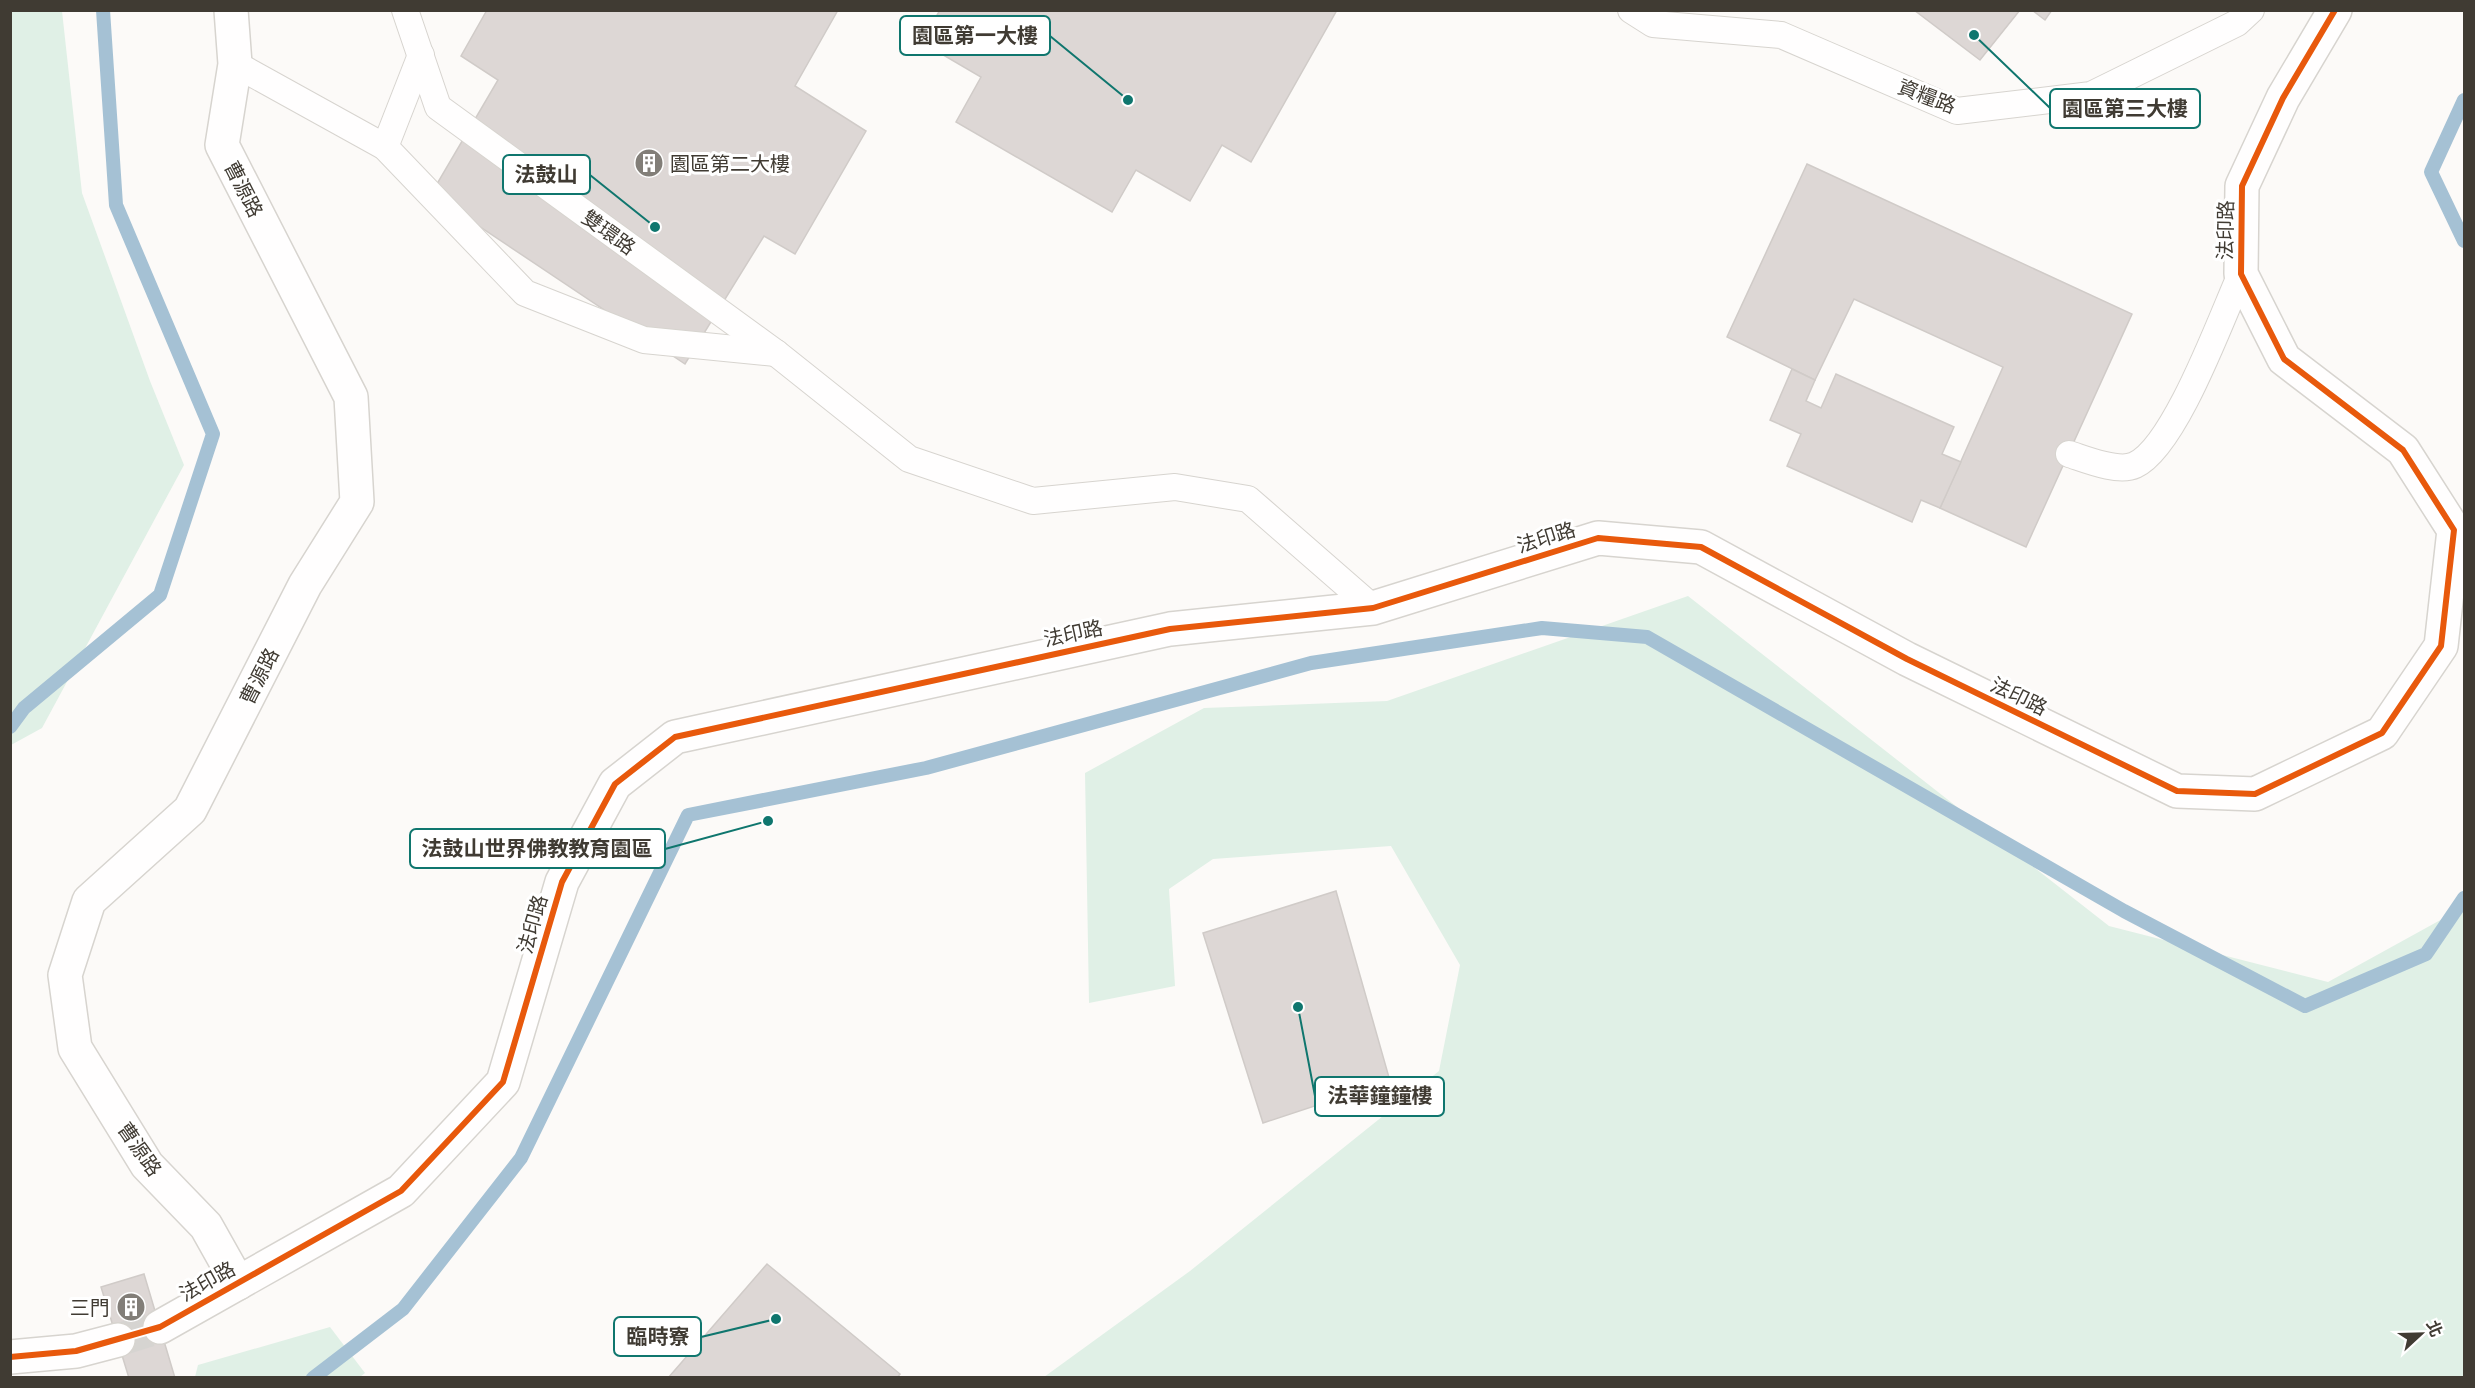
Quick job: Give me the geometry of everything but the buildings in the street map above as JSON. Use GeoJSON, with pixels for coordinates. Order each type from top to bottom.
{"type":"FeatureCollection","features":[{"type":"Feature","properties":{"kind":"street","name":"曹源路"},"geometry":{"type":"LineString","coordinates":[[231,10],[235,64],[222,145],[351,397],[357,502],[305,585],[190,810],[89,901],[65,975],[75,1048],[147,1165],[206,1226],[238,1283]]}},
{"type":"Feature","properties":{"kind":"street","name":"法印路"},"geometry":{"type":"LineString","coordinates":[[160,1327],[401,1191],[503,1082],[562,882],[615,784],[675,737],[1170,629],[1373,608],[1599,538],[1701,547],[1907,659],[2177,791],[2255,794],[2382,733],[2442,646],[2459,528],[2403,450],[2284,359],[2241,274],[2242,186],[2283,98],[2335,10]]}},
{"type":"Feature","properties":{"kind":"street"},"geometry":{"type":"LineString","coordinates":[[10,1358],[76,1351],[118,1340]]}},
{"type":"Feature","properties":{"kind":"lane","name":"雙環路"},"geometry":{"type":"LineString","coordinates":[[405,10],[438,107],[776,353],[909,459],[1033,501],[1175,487],[1248,499],[1373,608]]}},
{"type":"Feature","properties":{"kind":"lane","name":"資糧路"},"geometry":{"type":"LineString","coordinates":[[1631,10],[1653,24],[1781,35],[1957,111],[2091,95],[2237,23],[2251,10]]}},
{"type":"Feature","properties":{"kind":"lane"},"geometry":{"type":"LineString","coordinates":[[386,147],[421,55]]}},
{"type":"Feature","properties":{"kind":"lane"},"geometry":{"type":"LineString","coordinates":[[235,64],[386,147],[525,293],[644,339],[776,353]]}},
{"type":"Feature","properties":{"kind":"lane"},"geometry":{"type":"LineString","coordinates":[[2069,454],[2106,466],[2134,466],[2153,450],[2178,414],[2241,274]]}},
{"type":"Feature","properties":{"kind":"shaded area"},"geometry":{"type":"Polygon","coordinates":[[[11,10],[62,11],[82,193],[150,381],[184,465],[42,728],[11,745],[11,10]]]}},
{"type":"Feature","properties":{"kind":"shaded area"},"geometry":{"type":"Polygon","coordinates":[[[1688,596],[2109,926],[2328,982],[2464,907],[2464,1377],[1044,1377],[1190,1271],[1439,1071],[1460,965],[1391,846],[1213,859],[1169,889],[1175,986],[1089,1003],[1085,773],[1204,708],[1387,701],[1688,596]]]}},
{"type":"Feature","properties":{"kind":"shaded area"},"geometry":{"type":"Polygon","coordinates":[[[330,1327],[365,1373],[360,1377],[195,1377],[198,1365],[330,1327]]]}},
{"type":"Feature","properties":{"kind":"waterway"},"geometry":{"type":"LineString","coordinates":[[10,727],[24,708],[160,595],[213,434],[116,205],[103,10]]}},
{"type":"Feature","properties":{"kind":"waterway"},"geometry":{"type":"LineString","coordinates":[[2464,100],[2431,172],[2464,241]]}},
{"type":"Feature","properties":{"kind":"waterway"},"geometry":{"type":"LineString","coordinates":[[313,1378],[403,1309],[521,1158],[688,815],[926,768],[1311,663],[1542,628],[1647,637],[2124,911],[2305,1006],[2426,954],[2464,898]]}},
{"type":"Feature","properties":{"kind":"tunnel"},"geometry":{"type":"LineString","coordinates":[[118,1340],[160,1327]]}},
{"type":"Feature","properties":{"kind":"cycle path"},"geometry":{"type":"LineString","coordinates":[[10,1357],[76,1351],[160,1327],[401,1191],[503,1082],[562,882],[615,784],[675,737],[1170,629],[1373,608],[1598,538],[1701,547],[1907,659],[2177,791],[2255,794],[2382,733],[2441,646],[2454,530],[2403,450],[2284,359],[2241,274],[2242,186],[2283,98],[2335,10]]}},
{"type":"Feature","properties":{"kind":"place","name":"園區第三大樓"},"geometry":{"type":"Point","coordinates":[1974,35]}},
{"type":"Feature","properties":{"kind":"place","name":"園區第一大樓"},"geometry":{"type":"Point","coordinates":[1128,100]}},
{"type":"Feature","properties":{"kind":"place","name":"園區第二大樓"},"geometry":{"type":"Point","coordinates":[649,163]}},
{"type":"Feature","properties":{"kind":"place","name":"法鼓山"},"geometry":{"type":"Point","coordinates":[655,227]}},
{"type":"Feature","properties":{"kind":"place","name":"法鼓山世界佛教教育園區"},"geometry":{"type":"Point","coordinates":[768,821]}},
{"type":"Feature","properties":{"kind":"place","name":"法華鐘鐘樓"},"geometry":{"type":"Point","coordinates":[1298,1007]}},
{"type":"Feature","properties":{"kind":"place","name":"三門"},"geometry":{"type":"Point","coordinates":[131,1307]}},
{"type":"Feature","properties":{"kind":"place","name":"臨時寮"},"geometry":{"type":"Point","coordinates":[776,1319]}}]}
